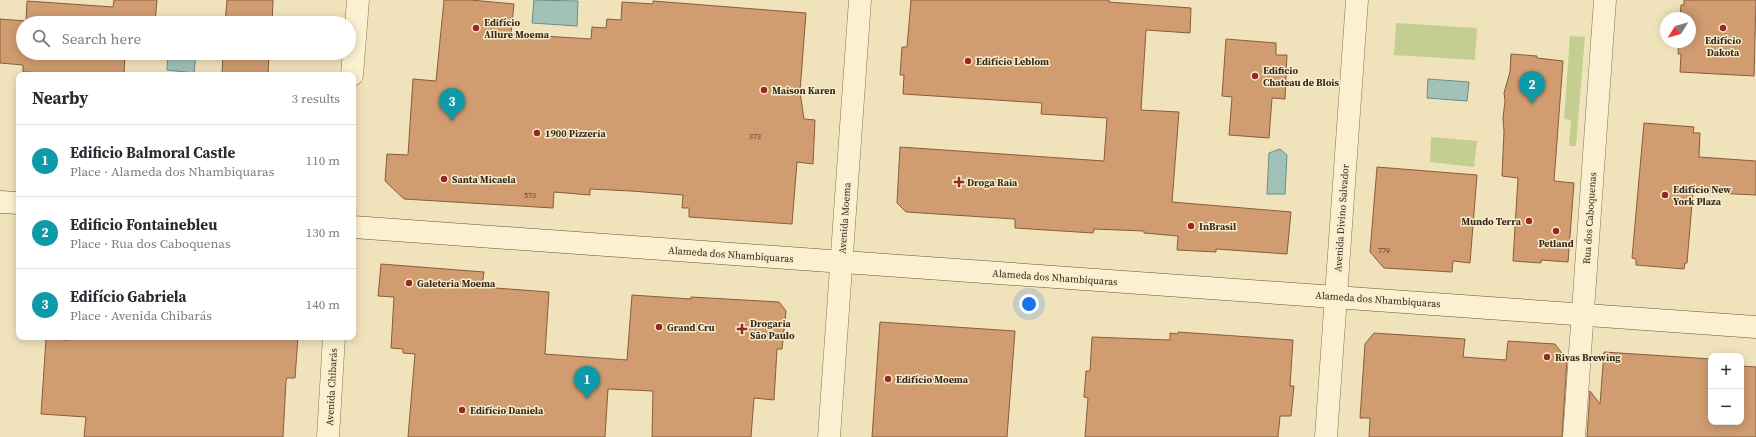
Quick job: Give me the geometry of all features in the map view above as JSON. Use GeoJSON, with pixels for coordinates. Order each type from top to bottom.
{"type":"FeatureCollection","features":[{"type":"Feature","properties":{"kind":"street"},"geometry":{"type":"LineString","coordinates":[[356,25],[358,0]]}},
{"type":"Feature","properties":{"kind":"street","name":"Avenida Moema"},"geometry":{"type":"LineString","coordinates":[[829,437],[860,0]]}},
{"type":"Feature","properties":{"kind":"street","name":"Avenida Divino Salvador"},"geometry":{"type":"LineString","coordinates":[[1326,437],[1357,0]]}},
{"type":"Feature","properties":{"kind":"street","name":"Rua dos Caboquenas"},"geometry":{"type":"LineString","coordinates":[[1574,437],[1605,0]]}},
{"type":"Feature","properties":{"kind":"street"},"geometry":{"type":"LineString","coordinates":[[352,72],[353,60]]}},
{"type":"Feature","properties":{"kind":"street"},"geometry":{"type":"LineString","coordinates":[[0,202],[16,203]]}},
{"type":"Feature","properties":{"kind":"street","name":"Alameda dos Nhambiquaras"},"geometry":{"type":"LineString","coordinates":[[356,227],[1756,327]]}},
{"type":"Feature","properties":{"kind":"street","name":"Avenida Chibarás"},"geometry":{"type":"LineString","coordinates":[[328,437],[334,340]]}},
{"type":"Feature","properties":{"kind":"green space"},"geometry":{"type":"Polygon","coordinates":[[[1396,23],[1477,28],[1475,60],[1394,55],[1396,23]]]}},
{"type":"Feature","properties":{"kind":"green space"},"geometry":{"type":"Polygon","coordinates":[[[1570,36],[1585,37],[1576,146],[1569,146],[1571,120],[1564,119],[1570,36]]]}},
{"type":"Feature","properties":{"kind":"green space"},"geometry":{"type":"Polygon","coordinates":[[[1431,137],[1477,141],[1474,167],[1430,162],[1431,137]]]}},
{"type":"Feature","properties":{"kind":"water"},"geometry":{"type":"Polygon","coordinates":[[[534,0],[578,1],[577,26],[532,23],[534,0]]]}},
{"type":"Feature","properties":{"kind":"water"},"geometry":{"type":"Polygon","coordinates":[[[168,60],[195,60],[194,72],[167,70],[168,60]]]}},
{"type":"Feature","properties":{"kind":"water"},"geometry":{"type":"Polygon","coordinates":[[[1428,79],[1469,82],[1467,101],[1427,98],[1428,79]]]}},
{"type":"Feature","properties":{"kind":"water"},"geometry":{"type":"Polygon","coordinates":[[[1280,149],[1287,155],[1285,194],[1267,194],[1269,153],[1280,149]]]}},
{"type":"Feature","properties":{"kind":"building"},"geometry":{"type":"Polygon","coordinates":[[[114,0],[157,0],[156,16],[26,16],[27,1],[113,7],[114,0]]]}},
{"type":"Feature","properties":{"kind":"building"},"geometry":{"type":"Polygon","coordinates":[[[227,0],[273,0],[272,16],[226,16],[227,0]]]}},
{"type":"Feature","properties":{"kind":"building"},"geometry":{"type":"Polygon","coordinates":[[[444,0],[471,0],[514,4],[511,34],[591,39],[592,27],[606,28],[607,19],[621,20],[622,2],[653,4],[653,1],[806,13],[800,92],[804,119],[815,120],[813,164],[797,162],[792,224],[689,217],[689,208],[682,208],[683,195],[631,191],[590,189],[590,195],[554,192],[553,208],[404,199],[385,181],[387,154],[408,155],[413,79],[436,81],[444,0]]]}},
{"type":"Feature","properties":{"kind":"building"},"geometry":{"type":"Polygon","coordinates":[[[911,0],[1109,0],[1109,2],[1191,8],[1190,33],[1146,30],[1141,110],[1179,112],[1172,202],[1291,212],[1287,254],[1216,249],[1216,252],[1177,250],[1178,236],[1144,233],[1144,231],[1094,229],[1093,233],[1015,228],[1015,219],[906,212],[897,203],[900,147],[1104,161],[1107,118],[1041,114],[1042,103],[903,94],[904,75],[900,75],[902,47],[907,47],[911,0]]]}},
{"type":"Feature","properties":{"kind":"building","name":"Edifício Dakota"},"geometry":{"type":"Polygon","coordinates":[[[1684,0],[1756,0],[1754,76],[1680,72],[1681,54],[1678,54],[1678,48],[1696,48],[1696,12],[1680,12],[1681,5],[1684,5],[1684,0]]]}},
{"type":"Feature","properties":{"kind":"building"},"geometry":{"type":"Polygon","coordinates":[[[0,19],[16,20],[16,60],[125,60],[124,72],[23,72],[23,65],[0,63],[0,19]]]}},
{"type":"Feature","properties":{"kind":"building","name":"Edificio Chateau de Blois"},"geometry":{"type":"Polygon","coordinates":[[[1226,39],[1276,43],[1276,55],[1287,55],[1285,99],[1272,98],[1269,138],[1229,135],[1232,97],[1222,96],[1226,39]]]}},
{"type":"Feature","properties":{"kind":"building"},"geometry":{"type":"Polygon","coordinates":[[[1511,54],[1537,56],[1537,58],[1563,61],[1554,181],[1574,183],[1568,262],[1541,260],[1541,263],[1513,261],[1518,178],[1502,176],[1504,93],[1510,72],[1511,54]]]}},
{"type":"Feature","properties":{"kind":"building"},"geometry":{"type":"Polygon","coordinates":[[[223,60],[269,60],[268,72],[222,72],[223,60]]]}},
{"type":"Feature","properties":{"kind":"building","name":"Edifício New York Plaza"},"geometry":{"type":"Polygon","coordinates":[[[1644,123],[1694,127],[1693,133],[1700,133],[1699,157],[1756,161],[1756,195],[1693,192],[1687,263],[1685,263],[1684,269],[1636,265],[1636,259],[1632,258],[1644,123]]]}},
{"type":"Feature","properties":{"kind":"building"},"geometry":{"type":"Polygon","coordinates":[[[1377,167],[1477,175],[1470,263],[1453,261],[1452,272],[1384,268],[1370,252],[1377,167]]]}},
{"type":"Feature","properties":{"kind":"building"},"geometry":{"type":"Polygon","coordinates":[[[381,264],[484,272],[482,287],[549,292],[545,354],[627,360],[632,295],[779,302],[786,311],[782,349],[777,349],[774,400],[754,398],[751,437],[652,437],[653,391],[608,389],[605,437],[408,437],[415,354],[403,353],[403,349],[391,348],[394,297],[378,296],[381,264]]]}},
{"type":"Feature","properties":{"kind":"building"},"geometry":{"type":"Polygon","coordinates":[[[880,322],[1015,331],[1007,437],[872,437],[880,322]]]}},
{"type":"Feature","properties":{"kind":"building"},"geometry":{"type":"Polygon","coordinates":[[[1178,332],[1293,340],[1290,386],[1294,386],[1291,416],[1280,416],[1278,437],[1085,437],[1088,398],[1084,397],[1086,371],[1090,371],[1092,337],[1170,340],[1170,333],[1178,334],[1178,332]]]}},
{"type":"Feature","properties":{"kind":"building"},"geometry":{"type":"Polygon","coordinates":[[[1374,333],[1465,339],[1463,357],[1506,360],[1508,341],[1555,344],[1567,360],[1562,437],[1369,437],[1370,418],[1360,418],[1365,344],[1374,333]]]}},
{"type":"Feature","properties":{"kind":"building"},"geometry":{"type":"Polygon","coordinates":[[[46,340],[298,340],[295,378],[287,378],[286,381],[283,437],[84,437],[86,417],[41,414],[46,340]]]}},
{"type":"Feature","properties":{"kind":"building"},"geometry":{"type":"Polygon","coordinates":[[[1604,352],[1708,359],[1708,425],[1744,425],[1744,366],[1756,367],[1756,437],[1587,437],[1590,391],[1600,404],[1604,352]]]}},
{"type":"Feature","properties":{"kind":"place","name":"Edifício Allure Moema"},"geometry":{"type":"Point","coordinates":[476,28]}},
{"type":"Feature","properties":{"kind":"place","name":"Edifício Dakota"},"geometry":{"type":"Point","coordinates":[1723,28]}},
{"type":"Feature","properties":{"kind":"place","name":"Edifício Leblom"},"geometry":{"type":"Point","coordinates":[968,61]}},
{"type":"Feature","properties":{"kind":"place","name":"Edificio Chateau de Blois"},"geometry":{"type":"Point","coordinates":[1255,76]}},
{"type":"Feature","properties":{"kind":"place","name":"Maison Karen"},"geometry":{"type":"Point","coordinates":[764,90]}},
{"type":"Feature","properties":{"kind":"place","name":"Edificio Fontainebleu"},"geometry":{"type":"Point","coordinates":[1532,104]}},
{"type":"Feature","properties":{"kind":"place","name":"Edifício Gabriela"},"geometry":{"type":"Point","coordinates":[452,121]}},
{"type":"Feature","properties":{"kind":"place","name":"1900 Pizzeria"},"geometry":{"type":"Point","coordinates":[537,133]}},
{"type":"Feature","properties":{"kind":"place","name":"Santa Micaela"},"geometry":{"type":"Point","coordinates":[444,179]}},
{"type":"Feature","properties":{"kind":"place","name":"Droga Raia"},"geometry":{"type":"Point","coordinates":[959,182]}},
{"type":"Feature","properties":{"kind":"place","name":"Edifício New York Plaza"},"geometry":{"type":"Point","coordinates":[1665,195]}},
{"type":"Feature","properties":{"kind":"place","name":"Mundo Terra"},"geometry":{"type":"Point","coordinates":[1529,221]}},
{"type":"Feature","properties":{"kind":"place","name":"InBrasil"},"geometry":{"type":"Point","coordinates":[1191,226]}},
{"type":"Feature","properties":{"kind":"place","name":"Petland"},"geometry":{"type":"Point","coordinates":[1556,231]}},
{"type":"Feature","properties":{"kind":"place","name":"Galeteria Moema"},"geometry":{"type":"Point","coordinates":[409,283]}},
{"type":"Feature","properties":{"kind":"place","name":"Grand Cru"},"geometry":{"type":"Point","coordinates":[659,327]}},
{"type":"Feature","properties":{"kind":"place","name":"Drogaria São Paulo"},"geometry":{"type":"Point","coordinates":[742,329]}},
{"type":"Feature","properties":{"kind":"place","name":"Rivas Brewing"},"geometry":{"type":"Point","coordinates":[1547,357]}},
{"type":"Feature","properties":{"kind":"place","name":"Edifício Moema"},"geometry":{"type":"Point","coordinates":[888,379]}},
{"type":"Feature","properties":{"kind":"place","name":"Edificio Balmoral Castle"},"geometry":{"type":"Point","coordinates":[587,399]}},
{"type":"Feature","properties":{"kind":"place","name":"Edifício Daniela"},"geometry":{"type":"Point","coordinates":[462,410]}}]}
